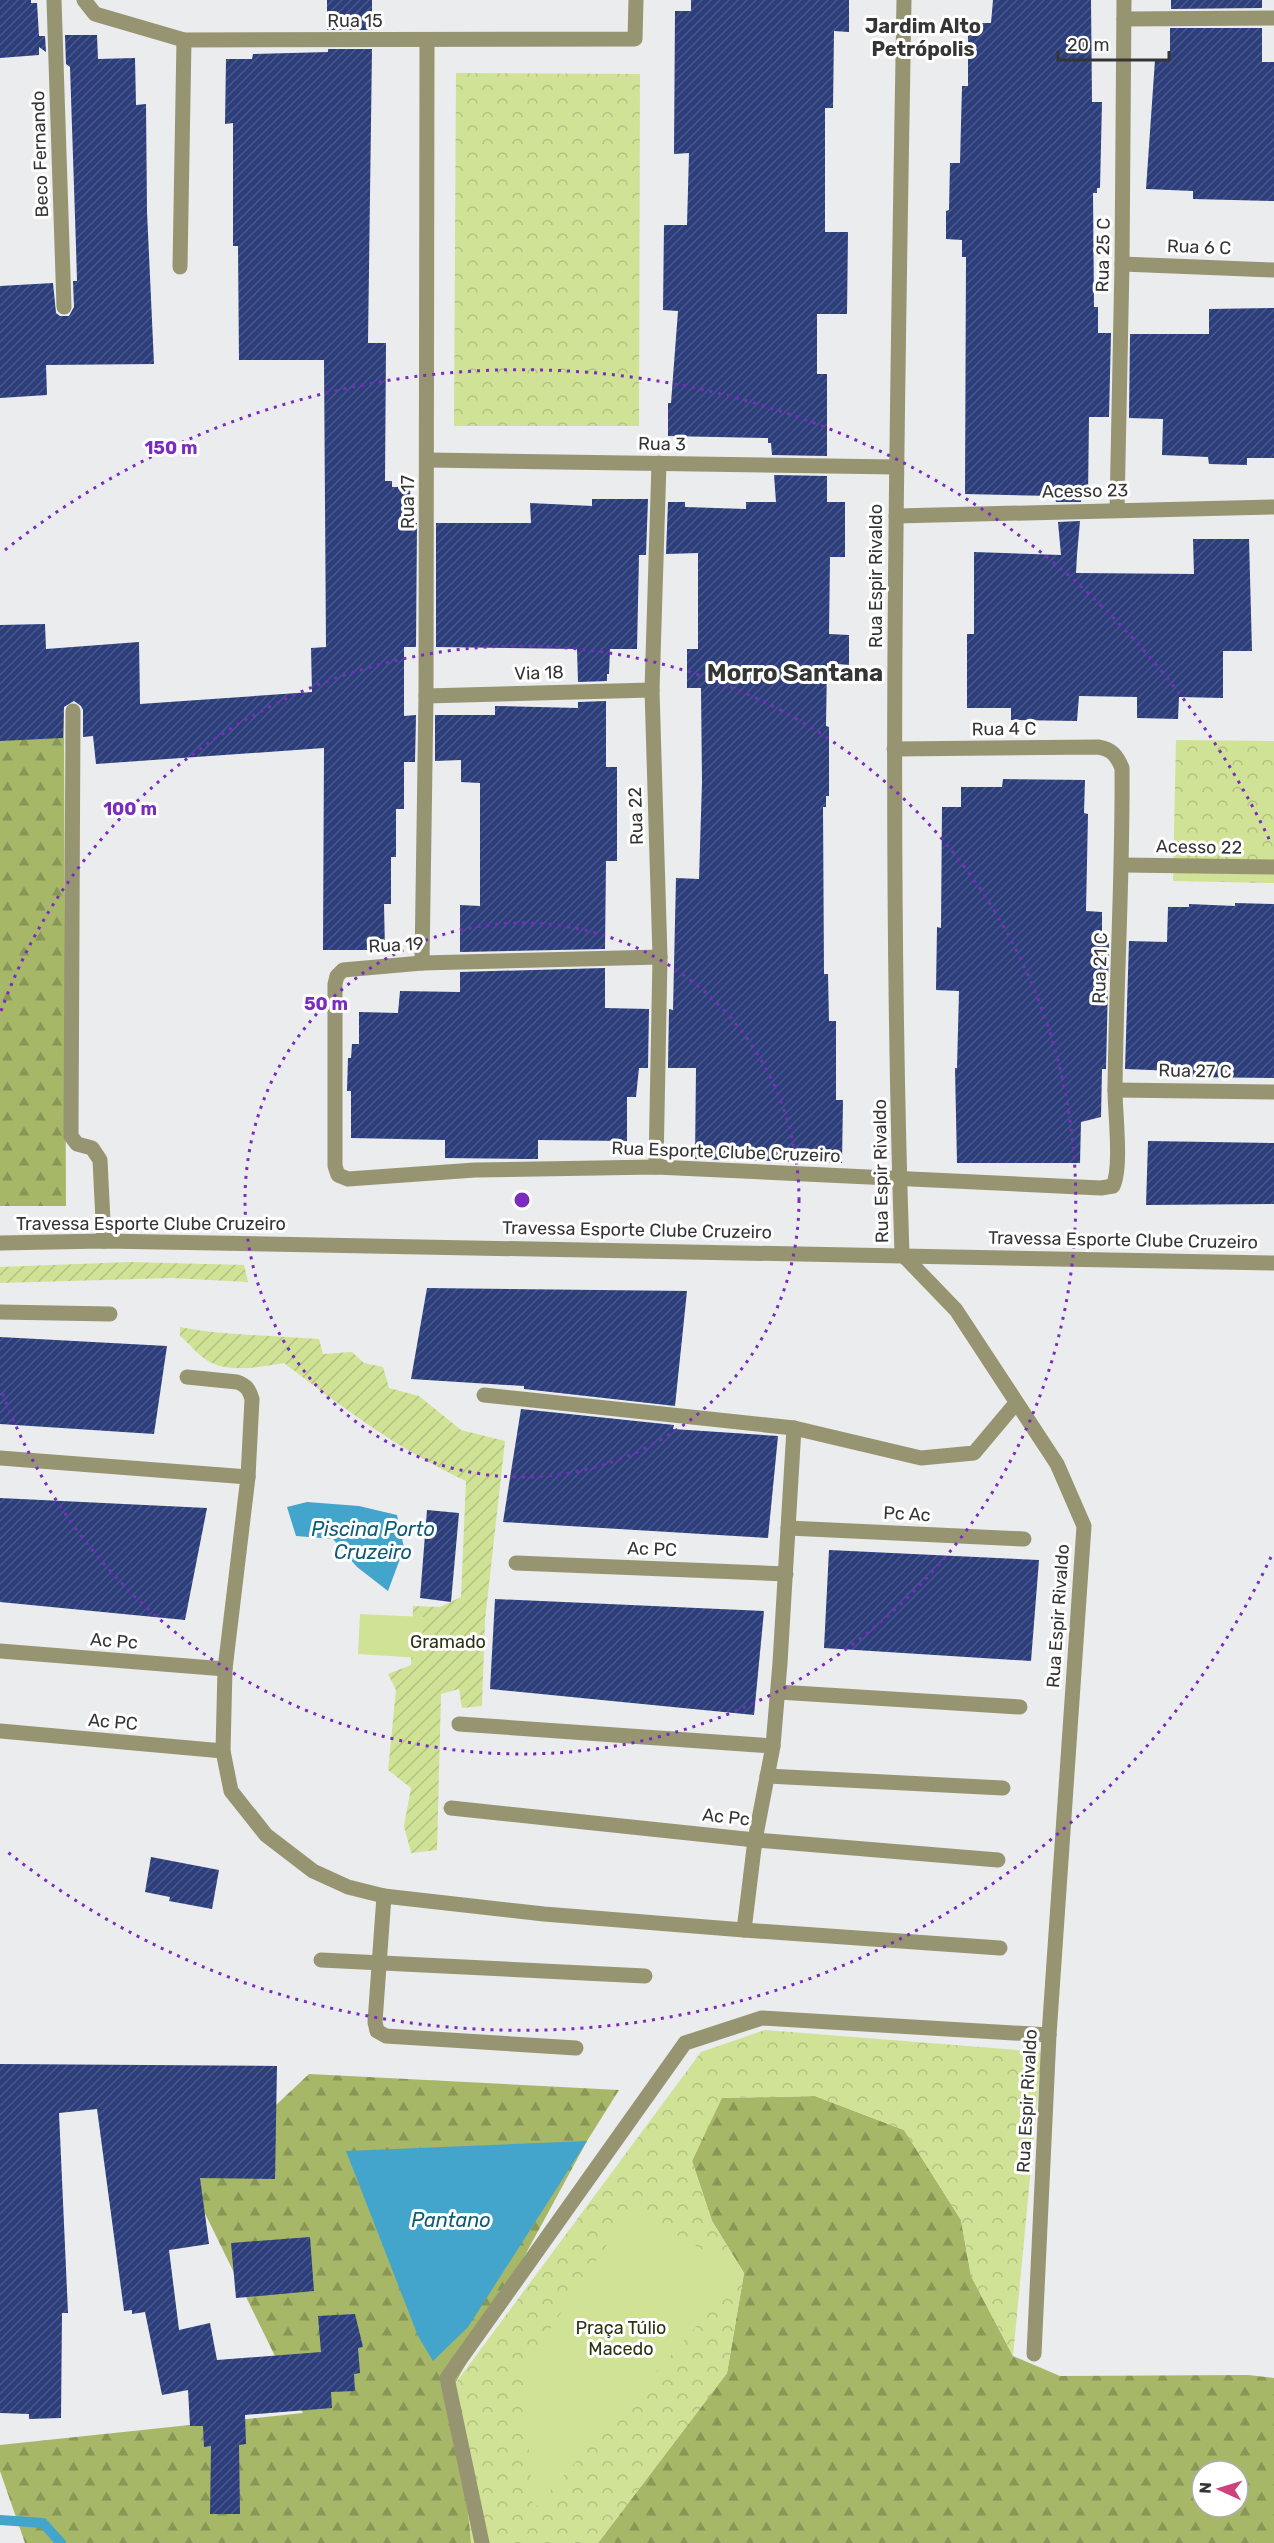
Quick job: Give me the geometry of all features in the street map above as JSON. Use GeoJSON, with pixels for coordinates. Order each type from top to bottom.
{"type":"FeatureCollection","features":[{"type":"Feature","properties":{"kind":"street","name":"Beco Fernando"},"geometry":{"type":"LineString","coordinates":[[54,0],[64,308]]}},
{"type":"Feature","properties":{"kind":"street","name":"Rua 15"},"geometry":{"type":"LineString","coordinates":[[84,0],[95,14],[184,40],[427,41],[635,39],[636,0]]}},
{"type":"Feature","properties":{"kind":"street","name":"Rua Espir Rivaldo"},"geometry":{"type":"LineString","coordinates":[[904,0],[894,749],[902,1254],[956,1310],[1058,1464],[1084,1526],[1050,2035],[1034,2354]]}},
{"type":"Feature","properties":{"kind":"street","name":"Rua 25 C"},"geometry":{"type":"LineString","coordinates":[[1117,510],[1124,0]]}},
{"type":"Feature","properties":{"kind":"street"},"geometry":{"type":"LineString","coordinates":[[1124,19],[1274,18]]}},
{"type":"Feature","properties":{"kind":"street"},"geometry":{"type":"LineString","coordinates":[[180,267],[184,40]]}},
{"type":"Feature","properties":{"kind":"street","name":"Rua 17"},"geometry":{"type":"LineString","coordinates":[[423,963],[428,460],[427,41]]}},
{"type":"Feature","properties":{"kind":"street","name":"Rua 6 C"},"geometry":{"type":"LineString","coordinates":[[1122,264],[1274,270]]}},
{"type":"Feature","properties":{"kind":"street","name":"Rua 3"},"geometry":{"type":"LineString","coordinates":[[428,460],[896,467]]}},
{"type":"Feature","properties":{"kind":"street","name":"Rua 22"},"geometry":{"type":"LineString","coordinates":[[656,1167],[660,957],[652,690],[659,463]]}},
{"type":"Feature","properties":{"kind":"street","name":"Acesso 23"},"geometry":{"type":"LineString","coordinates":[[896,516],[1274,507]]}},
{"type":"Feature","properties":{"kind":"street","name":"Via 18"},"geometry":{"type":"LineString","coordinates":[[426,696],[652,690]]}},
{"type":"Feature","properties":{"kind":"street"},"geometry":{"type":"LineString","coordinates":[[73,711],[71,1136],[77,1144],[92,1148],[100,1160],[104,1241]]}},
{"type":"Feature","properties":{"kind":"street","name":"Rua 4 C"},"geometry":{"type":"LineString","coordinates":[[894,749],[1098,747],[1114,753]]}},
{"type":"Feature","properties":{"kind":"street","name":"Rua 21 C"},"geometry":{"type":"LineString","coordinates":[[1113,1186],[1117,1172],[1115,1090],[1123,865],[1122,768],[1114,753]]}},
{"type":"Feature","properties":{"kind":"street","name":"Acesso 22"},"geometry":{"type":"LineString","coordinates":[[1123,865],[1274,867]]}},
{"type":"Feature","properties":{"kind":"street","name":"Rua 19"},"geometry":{"type":"LineString","coordinates":[[338,1175],[335,1166],[337,976],[343,970],[423,963],[660,957]]}},
{"type":"Feature","properties":{"kind":"street","name":"Rua 27 C"},"geometry":{"type":"LineString","coordinates":[[1115,1090],[1274,1092]]}},
{"type":"Feature","properties":{"kind":"street","name":"Rua Esporte Clube Cruzeiro"},"geometry":{"type":"LineString","coordinates":[[338,1175],[348,1179],[475,1170],[656,1167],[1101,1188],[1113,1186]]}},
{"type":"Feature","properties":{"kind":"street","name":"Travessa Esporte Clube Cruzeiro"},"geometry":{"type":"LineString","coordinates":[[0,1243],[104,1241],[902,1254],[1274,1263]]}},
{"type":"Feature","properties":{"kind":"street"},"geometry":{"type":"LineString","coordinates":[[0,1312],[110,1314]]}},
{"type":"Feature","properties":{"kind":"street"},"geometry":{"type":"LineString","coordinates":[[188,1377],[237,1382],[245,1385],[252,1399],[248,1476],[225,1669],[223,1751],[231,1791],[266,1835],[314,1871],[348,1887],[384,1896],[544,1914],[1000,1948]]}},
{"type":"Feature","properties":{"kind":"street"},"geometry":{"type":"LineString","coordinates":[[484,1395],[794,1428],[921,1458],[974,1453],[1016,1403]]}},
{"type":"Feature","properties":{"kind":"street"},"geometry":{"type":"LineString","coordinates":[[744,1930],[755,1840],[772,1746],[778,1692],[794,1428]]}},
{"type":"Feature","properties":{"kind":"street"},"geometry":{"type":"LineString","coordinates":[[0,1458],[248,1476]]}},
{"type":"Feature","properties":{"kind":"street","name":"Pc Ac"},"geometry":{"type":"LineString","coordinates":[[788,1528],[1024,1539]]}},
{"type":"Feature","properties":{"kind":"street","name":"Ac PC"},"geometry":{"type":"LineString","coordinates":[[516,1563],[786,1574]]}},
{"type":"Feature","properties":{"kind":"street","name":"Ac Pc"},"geometry":{"type":"LineString","coordinates":[[0,1651],[225,1669]]}},
{"type":"Feature","properties":{"kind":"street"},"geometry":{"type":"LineString","coordinates":[[778,1692],[1020,1707]]}},
{"type":"Feature","properties":{"kind":"street"},"geometry":{"type":"LineString","coordinates":[[459,1724],[772,1746]]}},
{"type":"Feature","properties":{"kind":"street","name":"Ac PC"},"geometry":{"type":"LineString","coordinates":[[0,1731],[223,1751]]}},
{"type":"Feature","properties":{"kind":"street"},"geometry":{"type":"LineString","coordinates":[[767,1776],[1003,1788]]}},
{"type":"Feature","properties":{"kind":"street","name":"Ac Pc"},"geometry":{"type":"LineString","coordinates":[[451,1808],[755,1840],[998,1860]]}},
{"type":"Feature","properties":{"kind":"street"},"geometry":{"type":"LineString","coordinates":[[384,1896],[378,1961],[375,2022],[377,2031],[386,2036],[576,2048]]}},
{"type":"Feature","properties":{"kind":"street"},"geometry":{"type":"LineString","coordinates":[[321,1960],[378,1961],[645,1976]]}},
{"type":"Feature","properties":{"kind":"street"},"geometry":{"type":"LineString","coordinates":[[482,2543],[447,2378],[685,2043],[762,2018],[1050,2035]]}},
{"type":"Feature","properties":{"kind":"green space"},"geometry":{"type":"Polygon","coordinates":[[[456,73],[640,74],[639,426],[454,426],[456,73]]]}},
{"type":"Feature","properties":{"kind":"green space"},"geometry":{"type":"Polygon","coordinates":[[[64,714],[66,1206],[0,1206],[0,718],[64,714]]]}},
{"type":"Feature","properties":{"kind":"green space"},"geometry":{"type":"Polygon","coordinates":[[[1176,740],[1274,741],[1274,883],[1173,881],[1176,740]]]}},
{"type":"Feature","properties":{"kind":"green space"},"geometry":{"type":"Polygon","coordinates":[[[130,1262],[244,1265],[248,1282],[172,1278],[0,1283],[0,1267],[130,1262]]]}},
{"type":"Feature","properties":{"kind":"green space","name":"Gramado"},"geometry":{"type":"Polygon","coordinates":[[[180,1327],[232,1334],[319,1339],[323,1354],[352,1352],[364,1363],[383,1367],[389,1388],[419,1396],[461,1430],[505,1441],[485,1620],[482,1706],[462,1708],[459,1689],[441,1694],[437,1850],[411,1853],[404,1826],[411,1788],[388,1770],[396,1690],[388,1674],[411,1665],[413,1606],[440,1607],[461,1597],[466,1481],[394,1442],[284,1363],[243,1368],[213,1364],[180,1336],[180,1327]]]}},
{"type":"Feature","properties":{"kind":"green space"},"geometry":{"type":"Polygon","coordinates":[[[360,1614],[424,1617],[421,1658],[358,1654],[360,1614]]]}},
{"type":"Feature","properties":{"kind":"green space","name":"Praça Túlio Macedo"},"geometry":{"type":"Polygon","coordinates":[[[765,2030],[1042,2052],[1013,2356],[971,2276],[961,2220],[904,2130],[815,2096],[722,2098],[692,2161],[712,2221],[744,2273],[727,2373],[598,2543],[471,2543],[455,2384],[701,2052],[765,2030]]]}},
{"type":"Feature","properties":{"kind":"green space"},"geometry":{"type":"Polygon","coordinates":[[[309,2074],[619,2090],[587,2141],[455,2384],[476,2543],[25,2543],[0,2471],[0,2445],[303,2413],[191,2185],[309,2074]]]}},
{"type":"Feature","properties":{"kind":"green space"},"geometry":{"type":"Polygon","coordinates":[[[815,2096],[904,2130],[961,2220],[971,2276],[1013,2356],[1060,2376],[1248,2375],[1274,2378],[1274,2543],[598,2543],[727,2373],[744,2273],[712,2221],[692,2161],[721,2098],[815,2096]]]}},
{"type":"Feature","properties":{"kind":"green space"},"geometry":{"type":"Polygon","coordinates":[[[631,2209],[744,2273],[533,2510],[523,2369],[631,2209]]]}},
{"type":"Feature","properties":{"kind":"water","name":"Piscina Porto Cruzeiro"},"geometry":{"type":"Polygon","coordinates":[[[307,1502],[359,1506],[397,1515],[404,1548],[388,1591],[357,1567],[333,1539],[296,1536],[287,1507],[307,1502]]]}},
{"type":"Feature","properties":{"kind":"water","name":"Pantano"},"geometry":{"type":"Polygon","coordinates":[[[587,2141],[468,2327],[433,2361],[418,2336],[346,2151],[587,2141]]]}},
{"type":"Feature","properties":{"kind":"building"},"geometry":{"type":"Polygon","coordinates":[[[0,0],[31,0],[31,3],[37,3],[39,36],[45,36],[46,52],[39,47],[39,55],[0,58],[0,0]]]}},
{"type":"Feature","properties":{"kind":"building"},"geometry":{"type":"Polygon","coordinates":[[[327,0],[372,0],[372,30],[327,30],[327,0]]]}},
{"type":"Feature","properties":{"kind":"building"},"geometry":{"type":"Polygon","coordinates":[[[691,0],[849,0],[849,32],[834,31],[833,108],[825,108],[825,232],[848,232],[847,314],[817,314],[817,374],[827,374],[827,456],[772,455],[768,438],[668,436],[668,403],[671,403],[678,311],[663,310],[664,225],[687,225],[689,153],[674,154],[675,11],[691,11],[691,0]]]}},
{"type":"Feature","properties":{"kind":"building"},"geometry":{"type":"Polygon","coordinates":[[[993,0],[1091,0],[1092,102],[1102,102],[1100,188],[1097,188],[1097,193],[1093,193],[1094,307],[1098,307],[1098,333],[1111,333],[1109,417],[1089,417],[1088,497],[1081,497],[1081,502],[1056,502],[1055,496],[965,494],[966,257],[962,257],[962,240],[946,239],[946,211],[949,210],[950,163],[960,163],[962,86],[968,86],[968,23],[991,23],[993,0]]]}},
{"type":"Feature","properties":{"kind":"building"},"geometry":{"type":"Polygon","coordinates":[[[1171,0],[1262,0],[1262,8],[1171,9],[1171,0]]]}},
{"type":"Feature","properties":{"kind":"building"},"geometry":{"type":"Polygon","coordinates":[[[1170,28],[1262,28],[1262,62],[1274,62],[1274,201],[1193,199],[1193,191],[1146,189],[1155,60],[1170,60],[1170,28]]]}},
{"type":"Feature","properties":{"kind":"building"},"geometry":{"type":"Polygon","coordinates":[[[65,35],[97,35],[98,59],[135,58],[136,105],[146,104],[147,211],[154,364],[46,365],[47,395],[0,398],[0,286],[53,283],[56,313],[60,316],[69,316],[74,307],[73,281],[77,281],[76,247],[70,67],[66,64],[65,35]]]}},
{"type":"Feature","properties":{"kind":"building"},"geometry":{"type":"Polygon","coordinates":[[[328,49],[372,49],[368,343],[386,343],[385,481],[392,481],[392,487],[410,487],[411,523],[417,523],[416,647],[404,647],[404,716],[416,715],[415,762],[404,762],[404,809],[396,809],[396,857],[391,857],[391,904],[384,904],[385,950],[323,950],[324,748],[96,764],[93,736],[83,737],[83,710],[74,701],[64,707],[63,738],[0,741],[0,625],[45,624],[46,649],[139,642],[140,704],[312,692],[311,648],[326,647],[324,360],[239,360],[238,246],[233,246],[233,123],[225,124],[226,59],[252,59],[253,54],[328,52],[328,49]]]}},
{"type":"Feature","properties":{"kind":"building"},"geometry":{"type":"Polygon","coordinates":[[[1274,308],[1274,458],[1247,458],[1247,465],[1209,464],[1208,457],[1162,455],[1163,419],[1129,418],[1130,334],[1209,334],[1209,309],[1274,308]]]}},
{"type":"Feature","properties":{"kind":"building"},"geometry":{"type":"Polygon","coordinates":[[[774,475],[827,476],[827,502],[845,502],[845,557],[830,557],[829,634],[849,635],[849,665],[827,663],[826,726],[829,727],[829,796],[826,796],[826,807],[823,807],[824,974],[828,974],[829,1021],[836,1021],[836,1100],[843,1100],[842,1163],[695,1159],[696,1068],[668,1068],[669,1009],[673,1010],[676,878],[699,879],[702,782],[701,688],[687,688],[687,649],[698,649],[698,553],[666,554],[668,502],[685,502],[685,507],[746,509],[746,502],[776,502],[774,475]]]}},
{"type":"Feature","properties":{"kind":"building"},"geometry":{"type":"Polygon","coordinates":[[[592,499],[648,499],[646,555],[639,555],[637,649],[610,649],[607,681],[578,682],[577,649],[436,647],[436,523],[531,523],[530,503],[592,506],[592,499]]]}},
{"type":"Feature","properties":{"kind":"building"},"geometry":{"type":"Polygon","coordinates":[[[1080,521],[1076,573],[1194,574],[1193,539],[1249,539],[1252,651],[1223,651],[1223,698],[1179,697],[1178,719],[1137,718],[1137,697],[1079,696],[1077,721],[1011,720],[1011,708],[967,708],[967,634],[974,634],[974,552],[1061,555],[1058,522],[1080,521]]]}},
{"type":"Feature","properties":{"kind":"building"},"geometry":{"type":"Polygon","coordinates":[[[606,701],[606,767],[617,767],[617,861],[606,861],[605,949],[460,952],[460,905],[480,906],[480,783],[461,782],[461,760],[435,761],[435,715],[495,715],[495,706],[578,708],[578,702],[606,701]]]}},
{"type":"Feature","properties":{"kind":"building"},"geometry":{"type":"Polygon","coordinates":[[[1003,779],[1085,780],[1084,813],[1088,814],[1086,911],[1102,912],[1102,942],[1109,942],[1106,1069],[1102,1069],[1101,1117],[1081,1122],[1080,1163],[957,1163],[955,1068],[957,1068],[959,991],[936,990],[937,927],[941,928],[942,807],[961,807],[961,787],[1002,787],[1003,779]]]}},
{"type":"Feature","properties":{"kind":"building"},"geometry":{"type":"Polygon","coordinates":[[[1235,903],[1274,904],[1274,1078],[1187,1077],[1174,1075],[1175,1071],[1125,1069],[1129,941],[1167,942],[1168,907],[1189,907],[1189,904],[1235,906],[1235,903]]]}},
{"type":"Feature","properties":{"kind":"building"},"geometry":{"type":"Polygon","coordinates":[[[605,968],[605,1008],[649,1009],[648,1068],[639,1068],[636,1097],[627,1097],[627,1141],[538,1140],[538,1159],[524,1159],[445,1158],[445,1140],[351,1138],[351,1091],[347,1091],[348,1058],[351,1058],[352,1044],[359,1044],[359,1012],[398,1013],[400,991],[460,992],[460,972],[605,968]]]}},
{"type":"Feature","properties":{"kind":"building"},"geometry":{"type":"Polygon","coordinates":[[[1148,1141],[1274,1143],[1274,1204],[1146,1205],[1148,1141]]]}},
{"type":"Feature","properties":{"kind":"building"},"geometry":{"type":"Polygon","coordinates":[[[427,1288],[687,1291],[675,1406],[524,1389],[524,1386],[411,1379],[427,1288]]]}},
{"type":"Feature","properties":{"kind":"building"},"geometry":{"type":"Polygon","coordinates":[[[0,1337],[167,1346],[154,1434],[0,1424],[0,1337]]]}},
{"type":"Feature","properties":{"kind":"building"},"geometry":{"type":"Polygon","coordinates":[[[521,1409],[674,1425],[673,1429],[778,1436],[768,1538],[503,1522],[521,1409]]]}},
{"type":"Feature","properties":{"kind":"building"},"geometry":{"type":"Polygon","coordinates":[[[0,1498],[207,1508],[185,1620],[0,1602],[0,1498]]]}},
{"type":"Feature","properties":{"kind":"building"},"geometry":{"type":"Polygon","coordinates":[[[427,1510],[459,1513],[451,1602],[420,1598],[427,1510]]]}},
{"type":"Feature","properties":{"kind":"building"},"geometry":{"type":"Polygon","coordinates":[[[829,1550],[1039,1560],[1031,1661],[824,1648],[829,1550]]]}},
{"type":"Feature","properties":{"kind":"building"},"geometry":{"type":"Polygon","coordinates":[[[495,1599],[764,1611],[754,1715],[490,1689],[495,1599]]]}},
{"type":"Feature","properties":{"kind":"building"},"geometry":{"type":"Polygon","coordinates":[[[151,1857],[219,1870],[212,1909],[169,1901],[170,1897],[145,1892],[151,1857]]]}},
{"type":"Feature","properties":{"kind":"building"},"geometry":{"type":"Polygon","coordinates":[[[0,2064],[277,2066],[275,2179],[200,2178],[209,2244],[169,2250],[179,2330],[210,2323],[217,2360],[321,2352],[318,2316],[355,2314],[363,2347],[358,2348],[360,2373],[354,2374],[355,2391],[331,2392],[332,2408],[245,2415],[246,2444],[239,2445],[240,2514],[210,2514],[211,2446],[204,2447],[203,2426],[190,2426],[188,2390],[162,2395],[145,2312],[132,2314],[132,2310],[124,2311],[97,2109],[59,2113],[68,2313],[62,2313],[61,2418],[29,2419],[29,2414],[0,2413],[0,2064]]]}},
{"type":"Feature","properties":{"kind":"building"},"geometry":{"type":"Polygon","coordinates":[[[310,2237],[314,2291],[236,2298],[231,2243],[310,2237]]]}},
{"type":"Feature","properties":{"kind":"waterway"},"geometry":{"type":"LineString","coordinates":[[0,2520],[43,2523],[61,2543]]}},
{"type":"Feature","properties":{"kind":"district","name":"Jardim Alto Petrópolis"},"geometry":{"type":"Point","coordinates":[923,38]}},
{"type":"Feature","properties":{"kind":"district","name":"Morro Santana"},"geometry":{"type":"Point","coordinates":[795,673]}}]}
